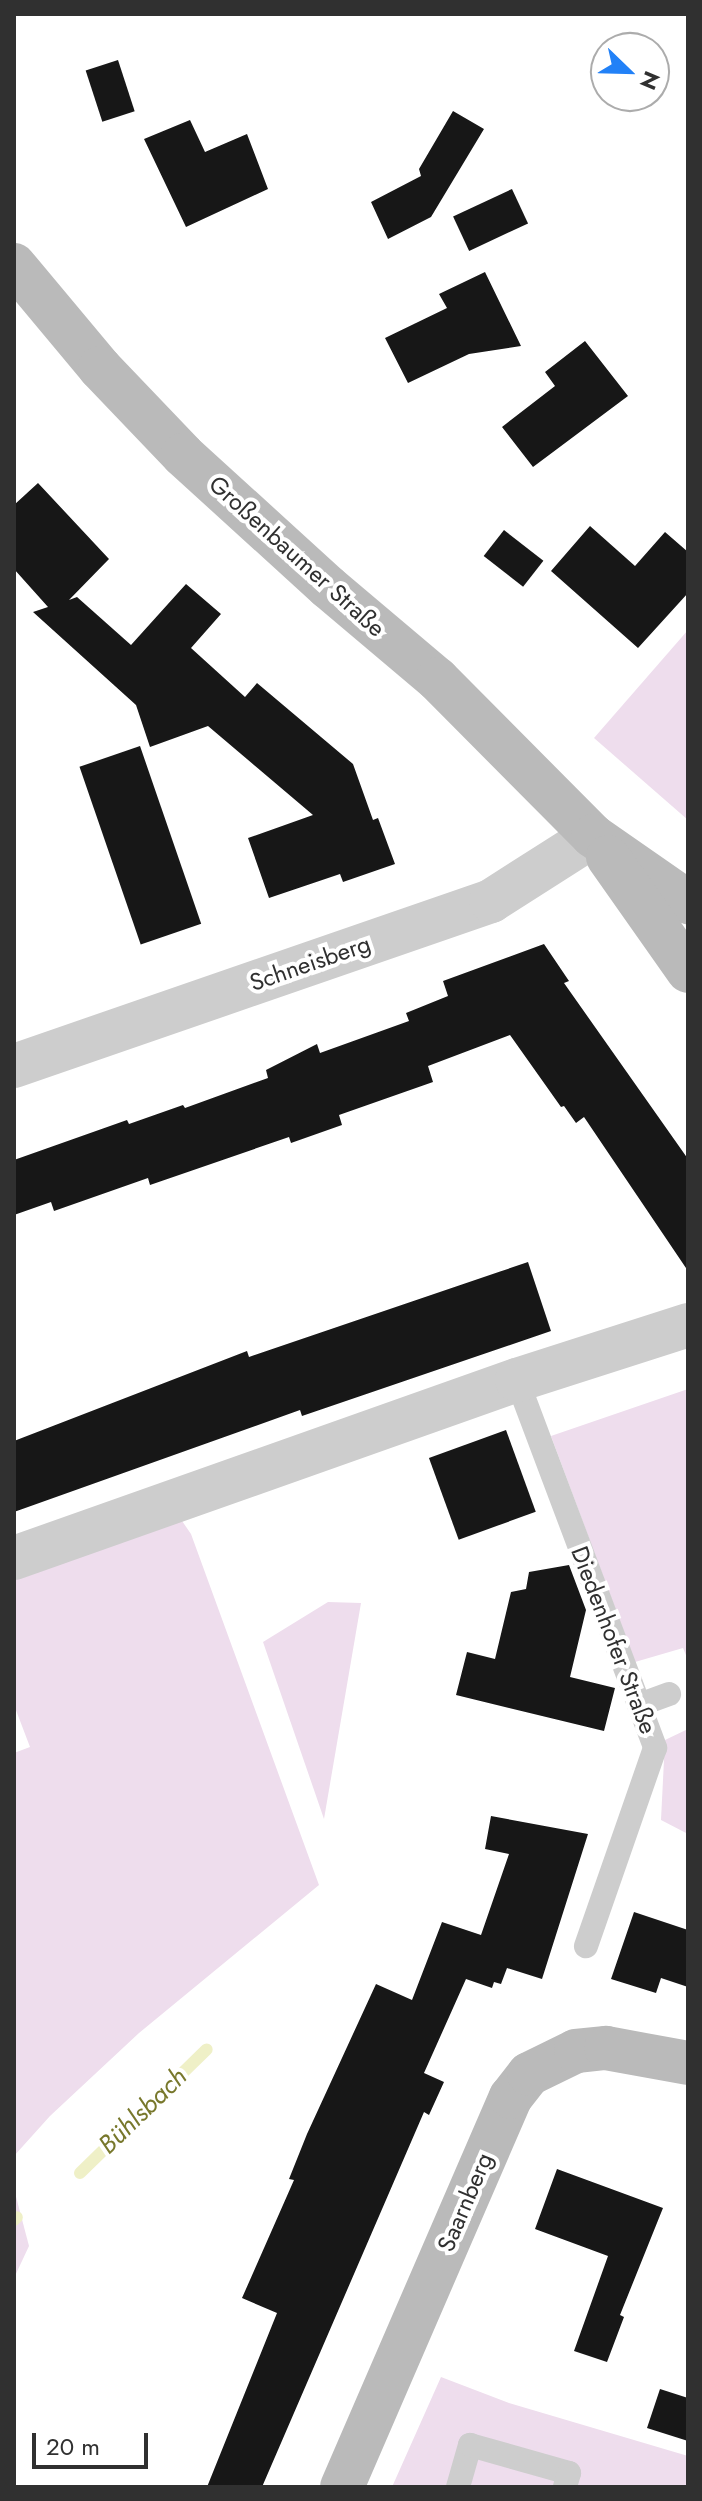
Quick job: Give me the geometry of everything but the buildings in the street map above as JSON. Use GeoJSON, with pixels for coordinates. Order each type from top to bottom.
{"type":"FeatureCollection","features":[{"type":"Feature","properties":{"kind":"street","name":"Großenbaumer Straße"},"geometry":{"type":"LineString","coordinates":[[14,265],[100,368],[183,455],[328,587],[437,679],[593,836],[688,971]]}},
{"type":"Feature","properties":{"kind":"street","name":"Großenbaumer Straße"},"geometry":{"type":"LineString","coordinates":[[593,836],[688,902]]}},
{"type":"Feature","properties":{"kind":"street","name":"Schneisberg"},"geometry":{"type":"LineString","coordinates":[[14,1066],[491,901],[593,836]]}},
{"type":"Feature","properties":{"kind":"street"},"geometry":{"type":"LineString","coordinates":[[14,1558],[517,1380],[688,1325]]}},
{"type":"Feature","properties":{"kind":"street","name":"Saarnberg"},"geometry":{"type":"LineString","coordinates":[[342,2487],[511,2097],[529,2074],[576,2051],[606,2048],[688,2063]]}},
{"type":"Feature","properties":{"kind":"lane","name":"Diedenhofer Straße"},"geometry":{"type":"LineString","coordinates":[[517,1380],[655,1748],[586,1946]]}},
{"type":"Feature","properties":{"kind":"lane"},"geometry":{"type":"LineString","coordinates":[[639,1705],[669,1694]]}},
{"type":"Feature","properties":{"kind":"lane"},"geometry":{"type":"LineString","coordinates":[[458,2487],[470,2445],[569,2473],[565,2487]]}},
{"type":"Feature","properties":{"kind":"shaded area"},"geometry":{"type":"Polygon","coordinates":[[[688,630],[688,820],[594,738],[688,630]]]}},
{"type":"Feature","properties":{"kind":"shaded area"},"geometry":{"type":"Polygon","coordinates":[[[688,1389],[688,1660],[683,1648],[635,1662],[551,1436],[688,1389]]]}},
{"type":"Feature","properties":{"kind":"shaded area"},"geometry":{"type":"Polygon","coordinates":[[[180,1518],[191,1534],[319,1885],[139,2033],[50,2116],[14,2156],[14,1753],[30,1747],[14,1705],[14,1576],[180,1518]]]}},
{"type":"Feature","properties":{"kind":"shaded area"},"geometry":{"type":"Polygon","coordinates":[[[328,1602],[361,1603],[324,1819],[263,1642],[328,1602]]]}},
{"type":"Feature","properties":{"kind":"shaded area"},"geometry":{"type":"Polygon","coordinates":[[[688,1729],[688,1834],[661,1820],[665,1740],[688,1729]]]}},
{"type":"Feature","properties":{"kind":"shaded area"},"geometry":{"type":"Polygon","coordinates":[[[14,2189],[29,2246],[14,2278],[14,2189]]]}},
{"type":"Feature","properties":{"kind":"shaded area"},"geometry":{"type":"Polygon","coordinates":[[[441,2377],[509,2403],[688,2456],[688,2487],[392,2487],[441,2377]]]}},
{"type":"Feature","properties":{"kind":"waterway","name":"Bühlsbach"},"geometry":{"type":"LineString","coordinates":[[80,2173],[207,2049]]}},
{"type":"Feature","properties":{"kind":"waterway","name":"Bühlsbach"},"geometry":{"type":"LineString","coordinates":[[14,2220],[17,2217]]}}]}
